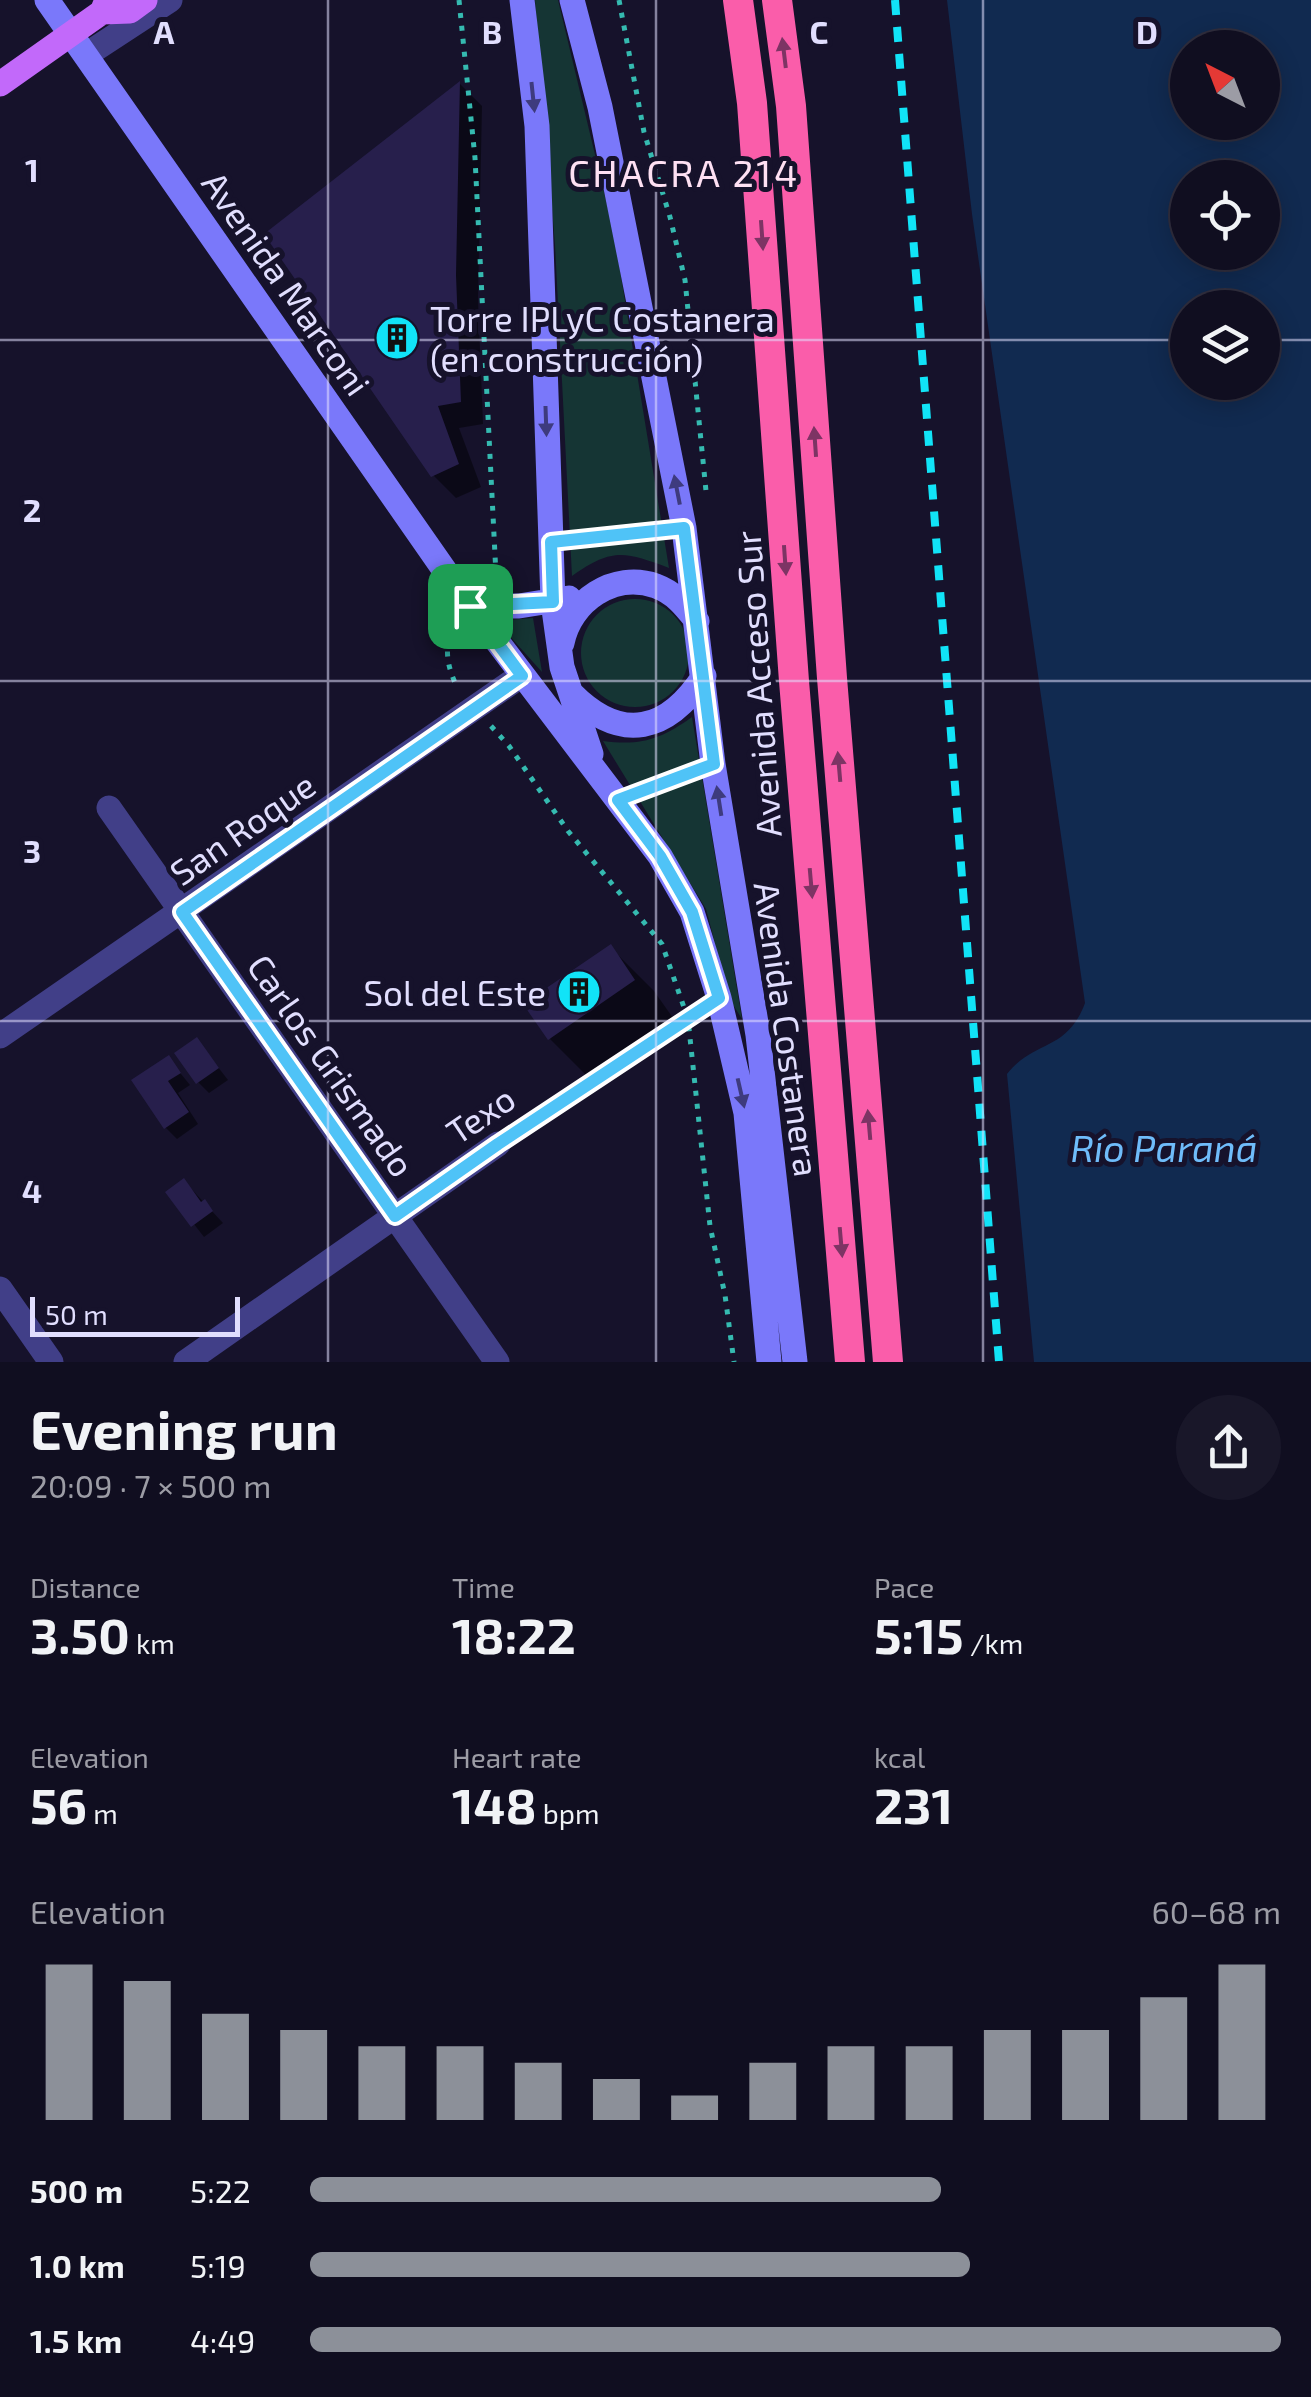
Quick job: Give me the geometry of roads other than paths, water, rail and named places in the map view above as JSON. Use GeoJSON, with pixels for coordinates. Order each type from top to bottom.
{"type":"FeatureCollection","features":[{"type":"Feature","properties":{"kind":"highway","name":"Avenida Acceso Sur"},"geometry":{"type":"LineString","coordinates":[[738,0],[752,103],[797,720],[850,1362]]}},
{"type":"Feature","properties":{"kind":"highway"},"geometry":{"type":"LineString","coordinates":[[777,0],[791,106],[832,678],[888,1362]]}},
{"type":"Feature","properties":{"kind":"main road"},"geometry":{"type":"LineString","coordinates":[[0,84],[78,45],[105,6],[130,11],[145,0]]}},
{"type":"Feature","properties":{"kind":"main road","name":"Avenida Costanera"},"geometry":{"type":"LineString","coordinates":[[522,0],[536,126],[553,602],[570,690],[597,774]]}},
{"type":"Feature","properties":{"kind":"main road","name":"Avenida Costanera"},"geometry":{"type":"LineString","coordinates":[[572,0],[600,106],[684,528],[714,764],[758,1035],[795,1362]]}},
{"type":"Feature","properties":{"kind":"main road","name":"Avenida Marconi"},"geometry":{"type":"LineString","coordinates":[[52,2],[78,45],[470,606],[552,713]]}},
{"type":"Feature","properties":{"kind":"main road"},"geometry":{"type":"LineString","coordinates":[[470,606],[553,602],[627,582],[655,586],[680,599],[697,621]]}},
{"type":"Feature","properties":{"kind":"main road"},"geometry":{"type":"LineString","coordinates":[[560,650],[572,615],[600,590]]}},
{"type":"Feature","properties":{"kind":"main road"},"geometry":{"type":"LineString","coordinates":[[522,676],[570,690],[591,713],[616,724],[642,726],[667,717],[688,700],[704,676]]}},
{"type":"Feature","properties":{"kind":"main road","name":"Avenida Costanera"},"geometry":{"type":"LineString","coordinates":[[552,713],[660,856],[692,912],[719,998],[746,1113],[768,1362]]}},
{"type":"Feature","properties":{"kind":"street"},"geometry":{"type":"LineString","coordinates":[[78,45],[170,0]]}},
{"type":"Feature","properties":{"kind":"street","name":"San Roque"},"geometry":{"type":"LineString","coordinates":[[0,1036],[522,676]]}},
{"type":"Feature","properties":{"kind":"street","name":"Carlos Grismado"},"geometry":{"type":"LineString","coordinates":[[109,808],[496,1362]]}},
{"type":"Feature","properties":{"kind":"street","name":"Texo"},"geometry":{"type":"LineString","coordinates":[[186,1362],[498,1144]]}},
{"type":"Feature","properties":{"kind":"street"},"geometry":{"type":"LineString","coordinates":[[0,1288],[50,1362]]}},
{"type":"Feature","properties":{"kind":"water","name":"Río Paraná"},"geometry":{"type":"Polygon","coordinates":[[[947,0],[1311,0],[1311,1362],[1034,1362],[1007,1074],[1028,1055],[1069,1030],[1085,1003],[972,214],[947,0]]]}},
{"type":"Feature","properties":{"kind":"railway"},"geometry":{"type":"LineString","coordinates":[[895,0],[999,1362]]}},
{"type":"Feature","properties":{"kind":"place","name":"Torre IPLyC Costanera (en construcción)"},"geometry":{"type":"Point","coordinates":[397,338]}},
{"type":"Feature","properties":{"kind":"place","name":"Sol del Este"},"geometry":{"type":"Point","coordinates":[579,992]}},
{"type":"Feature","properties":{"kind":"district","name":"CHACRA 214"},"geometry":{"type":"Point","coordinates":[684,172]}}]}
